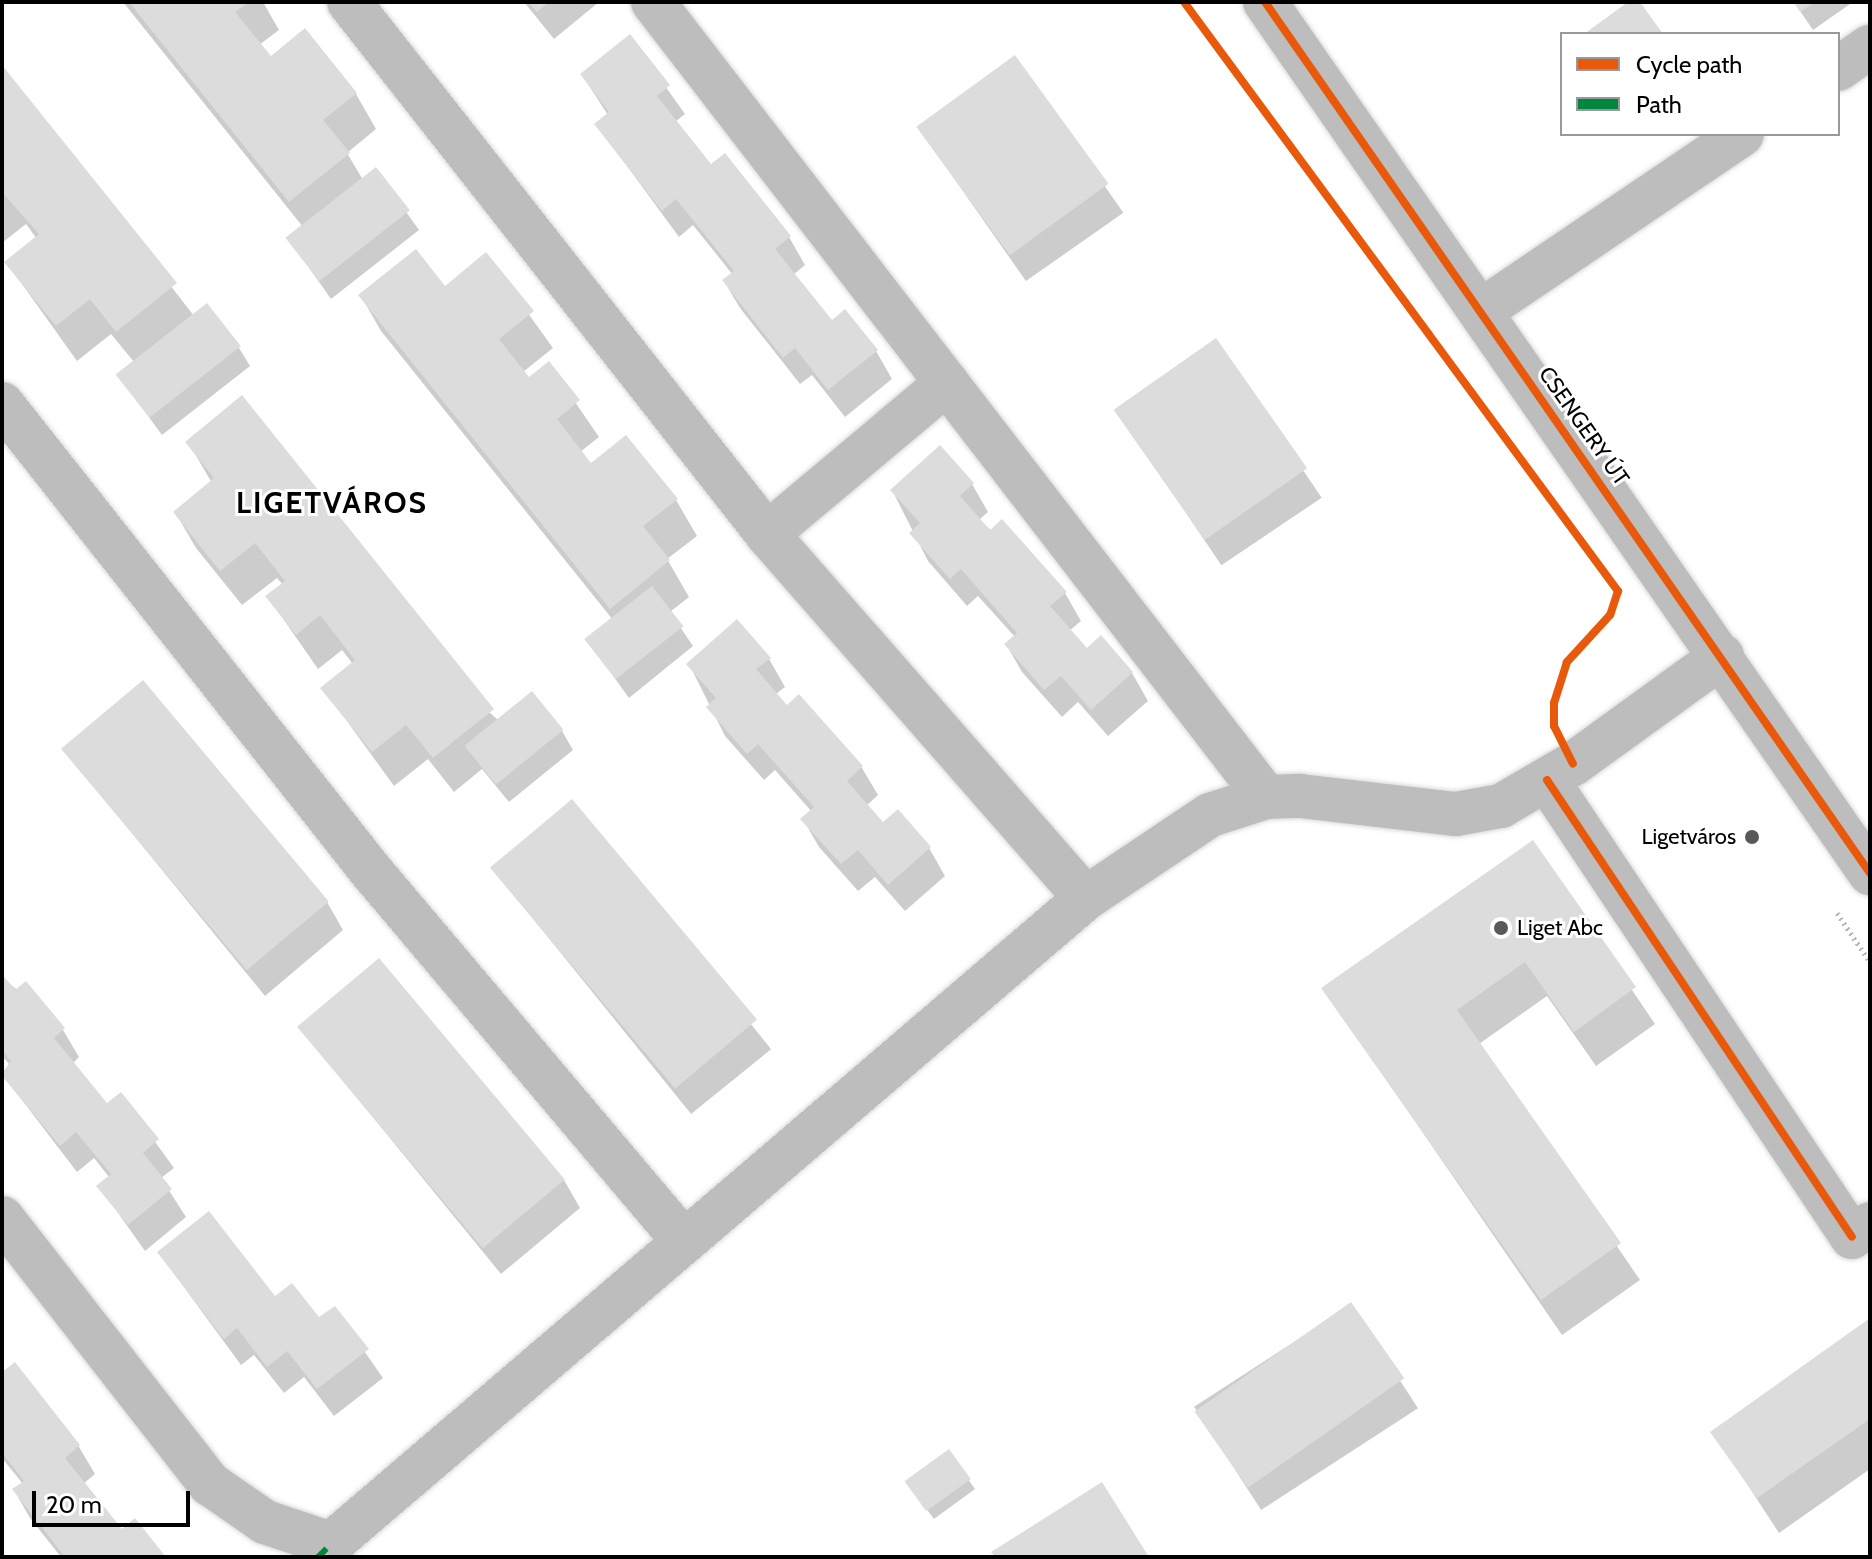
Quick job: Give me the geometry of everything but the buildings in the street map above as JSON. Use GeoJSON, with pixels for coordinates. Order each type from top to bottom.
{"type":"FeatureCollection","features":[{"type":"Feature","properties":{"kind":"main road"},"geometry":{"type":"LineString","coordinates":[[349,2],[767,534],[1086,898]]}},
{"type":"Feature","properties":{"kind":"main road"},"geometry":{"type":"LineString","coordinates":[[653,2],[1266,797]]}},
{"type":"Feature","properties":{"kind":"main road","name":"CSENGERY ÚT"},"geometry":{"type":"LineString","coordinates":[[1265,2],[1870,873]]}},
{"type":"Feature","properties":{"kind":"main road"},"geometry":{"type":"LineString","coordinates":[[1840,68],[1870,47]]}},
{"type":"Feature","properties":{"kind":"main road"},"geometry":{"type":"LineString","coordinates":[[1481,311],[1739,136]]}},
{"type":"Feature","properties":{"kind":"main road"},"geometry":{"type":"LineString","coordinates":[[767,534],[947,383]]}},
{"type":"Feature","properties":{"kind":"main road"},"geometry":{"type":"LineString","coordinates":[[2,404],[371,871],[684,1242]]}},
{"type":"Feature","properties":{"kind":"main road"},"geometry":{"type":"LineString","coordinates":[[2,1218],[210,1484],[265,1522],[331,1544],[1086,898],[1210,815],[1266,797],[1456,814],[1501,806],[1547,780],[1722,656]]}},
{"type":"Feature","properties":{"kind":"main road"},"geometry":{"type":"LineString","coordinates":[[1547,780],[1861,1231]]}},
{"type":"Feature","properties":{"kind":"marked path"},"geometry":{"type":"LineString","coordinates":[[318,1557],[331,1544]]}},
{"type":"Feature","properties":{"kind":"cycle path"},"geometry":{"type":"LineString","coordinates":[[1184,2],[1618,591],[1610,615],[1567,662],[1554,703],[1554,726],[1573,764]]}},
{"type":"Feature","properties":{"kind":"cycle path"},"geometry":{"type":"LineString","coordinates":[[1265,2],[1870,873]]}},
{"type":"Feature","properties":{"kind":"cycle path"},"geometry":{"type":"LineString","coordinates":[[1547,780],[1852,1237]]}},
{"type":"Feature","properties":{"kind":"place","name":"Ligetváros"},"geometry":{"type":"Point","coordinates":[1752,837]}},
{"type":"Feature","properties":{"kind":"place","name":"Liget Abc"},"geometry":{"type":"Point","coordinates":[1501,928]}},
{"type":"Feature","properties":{"kind":"district","name":"LIGETVÁROS"},"geometry":{"type":"Point","coordinates":[332,503]}}]}
